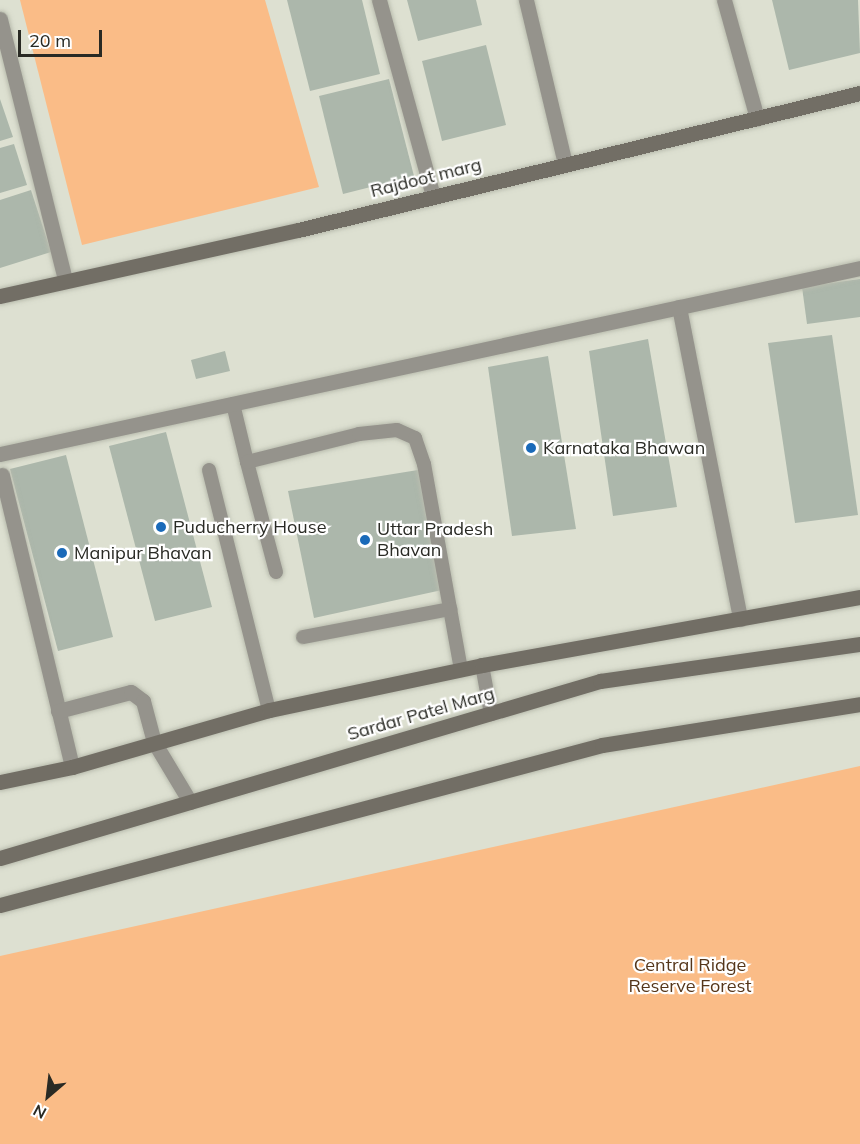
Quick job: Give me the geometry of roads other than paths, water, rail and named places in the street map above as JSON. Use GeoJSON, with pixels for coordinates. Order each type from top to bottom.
{"type":"FeatureCollection","features":[{"type":"Feature","properties":{"kind":"street"},"geometry":{"type":"LineString","coordinates":[[380,0],[434,196]]}},
{"type":"Feature","properties":{"kind":"street"},"geometry":{"type":"LineString","coordinates":[[526,0],[565,164]]}},
{"type":"Feature","properties":{"kind":"street"},"geometry":{"type":"LineString","coordinates":[[724,0],[757,118]]}},
{"type":"Feature","properties":{"kind":"street"},"geometry":{"type":"LineString","coordinates":[[0,19],[65,280]]}},
{"type":"Feature","properties":{"kind":"street","name":"Rajdoot marg"},"geometry":{"type":"LineString","coordinates":[[0,296],[434,196],[860,93]]}},
{"type":"Feature","properties":{"kind":"street"},"geometry":{"type":"LineString","coordinates":[[0,454],[860,268]]}},
{"type":"Feature","properties":{"kind":"street"},"geometry":{"type":"LineString","coordinates":[[679,307],[740,619]]}},
{"type":"Feature","properties":{"kind":"street"},"geometry":{"type":"LineString","coordinates":[[2,475],[72,767]]}},
{"type":"Feature","properties":{"kind":"street"},"geometry":{"type":"LineString","coordinates":[[0,782],[72,767],[269,710],[461,669],[860,597]]}},
{"type":"Feature","properties":{"kind":"street","name":"Sardar Patel Marg"},"geometry":{"type":"LineString","coordinates":[[0,858],[600,681],[860,644]]}},
{"type":"Feature","properties":{"kind":"street"},"geometry":{"type":"LineString","coordinates":[[58,711],[131,692],[143,701],[154,742],[189,802]]}},
{"type":"Feature","properties":{"kind":"street"},"geometry":{"type":"LineString","coordinates":[[0,905],[602,745],[860,704]]}},
{"type":"Feature","properties":{"kind":"lane"},"geometry":{"type":"LineString","coordinates":[[233,404],[276,572]]}},
{"type":"Feature","properties":{"kind":"lane"},"geometry":{"type":"LineString","coordinates":[[248,462],[359,434],[396,430],[415,438],[424,464],[461,669]]}},
{"type":"Feature","properties":{"kind":"lane"},"geometry":{"type":"LineString","coordinates":[[209,470],[269,710]]}},
{"type":"Feature","properties":{"kind":"lane"},"geometry":{"type":"LineString","coordinates":[[303,637],[450,609]]}},
{"type":"Feature","properties":{"kind":"lane"},"geometry":{"type":"LineString","coordinates":[[482,665],[491,714]]}},
{"type":"Feature","properties":{"kind":"place","name":"Karnataka Bhawan"},"geometry":{"type":"Point","coordinates":[531,448]}},
{"type":"Feature","properties":{"kind":"place","name":"Puducherry House"},"geometry":{"type":"Point","coordinates":[161,527]}},
{"type":"Feature","properties":{"kind":"place","name":"Uttar Pradesh Bhavan"},"geometry":{"type":"Point","coordinates":[365,540]}},
{"type":"Feature","properties":{"kind":"place","name":"Manipur Bhavan"},"geometry":{"type":"Point","coordinates":[62,553]}},
{"type":"Feature","properties":{"kind":"park label","name":"Central Ridge Reserve Forest"},"geometry":{"type":"Point","coordinates":[690,976]}}]}
